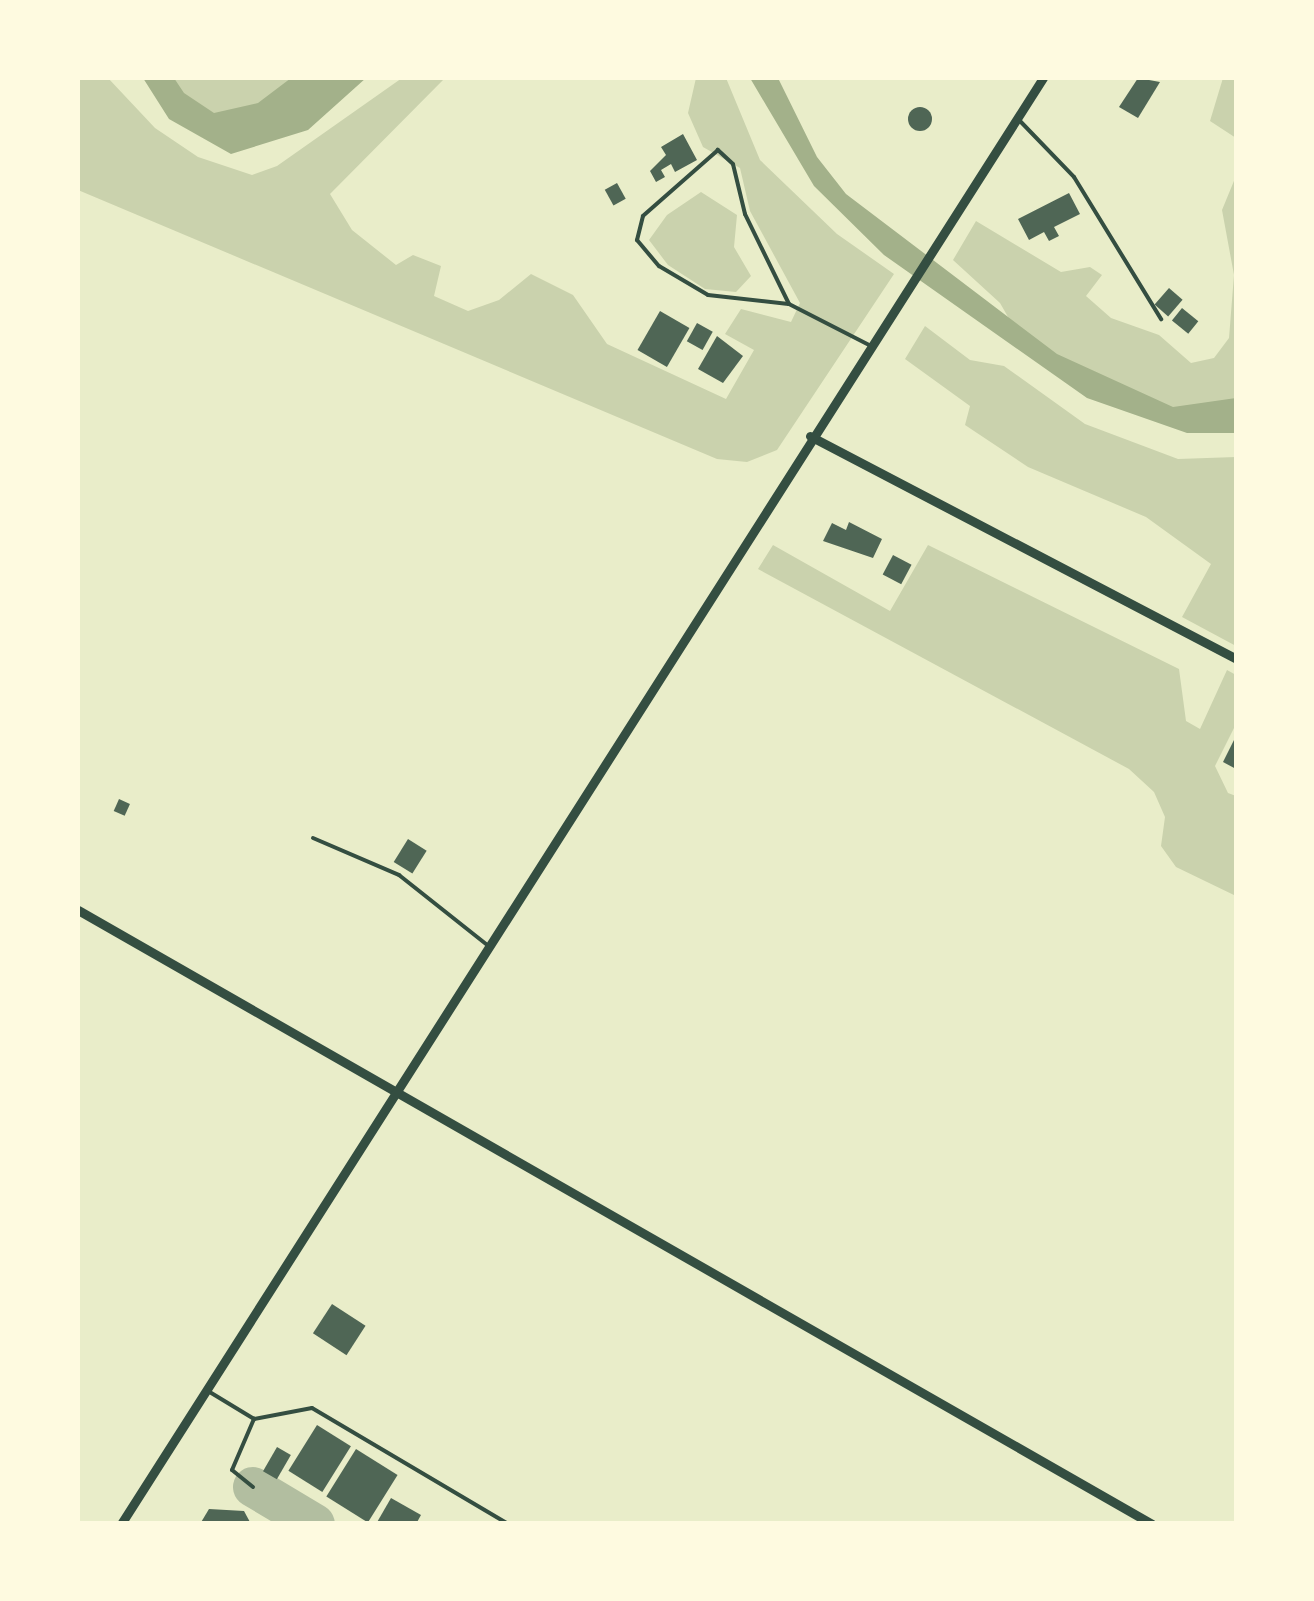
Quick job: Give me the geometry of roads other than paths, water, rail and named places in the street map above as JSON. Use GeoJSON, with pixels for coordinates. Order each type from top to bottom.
{"type":"FeatureCollection","features":[{"type":"Feature","properties":{"kind":"street"},"geometry":{"type":"LineString","coordinates":[[121,1524],[810,436],[1017,118],[1038,79]]}},
{"type":"Feature","properties":{"kind":"street"},"geometry":{"type":"LineString","coordinates":[[810,436],[1236,659]]}},
{"type":"Feature","properties":{"kind":"street"},"geometry":{"type":"LineString","coordinates":[[78,910],[1152,1524]]}},
{"type":"Feature","properties":{"kind":"lane"},"geometry":{"type":"LineString","coordinates":[[1017,118],[1036,130],[1074,177],[1162,319]]}},
{"type":"Feature","properties":{"kind":"lane"},"geometry":{"type":"LineString","coordinates":[[789,304],[745,214],[734,164],[718,150],[643,216],[637,240],[659,266],[708,294],[789,304],[869,345]]}},
{"type":"Feature","properties":{"kind":"lane"},"geometry":{"type":"LineString","coordinates":[[313,838],[399,875],[489,946]]}},
{"type":"Feature","properties":{"kind":"lane"},"geometry":{"type":"LineString","coordinates":[[206,1390],[254,1419],[312,1408],[508,1524]]}},
{"type":"Feature","properties":{"kind":"lane"},"geometry":{"type":"LineString","coordinates":[[253,1488],[232,1470],[254,1419]]}}]}
